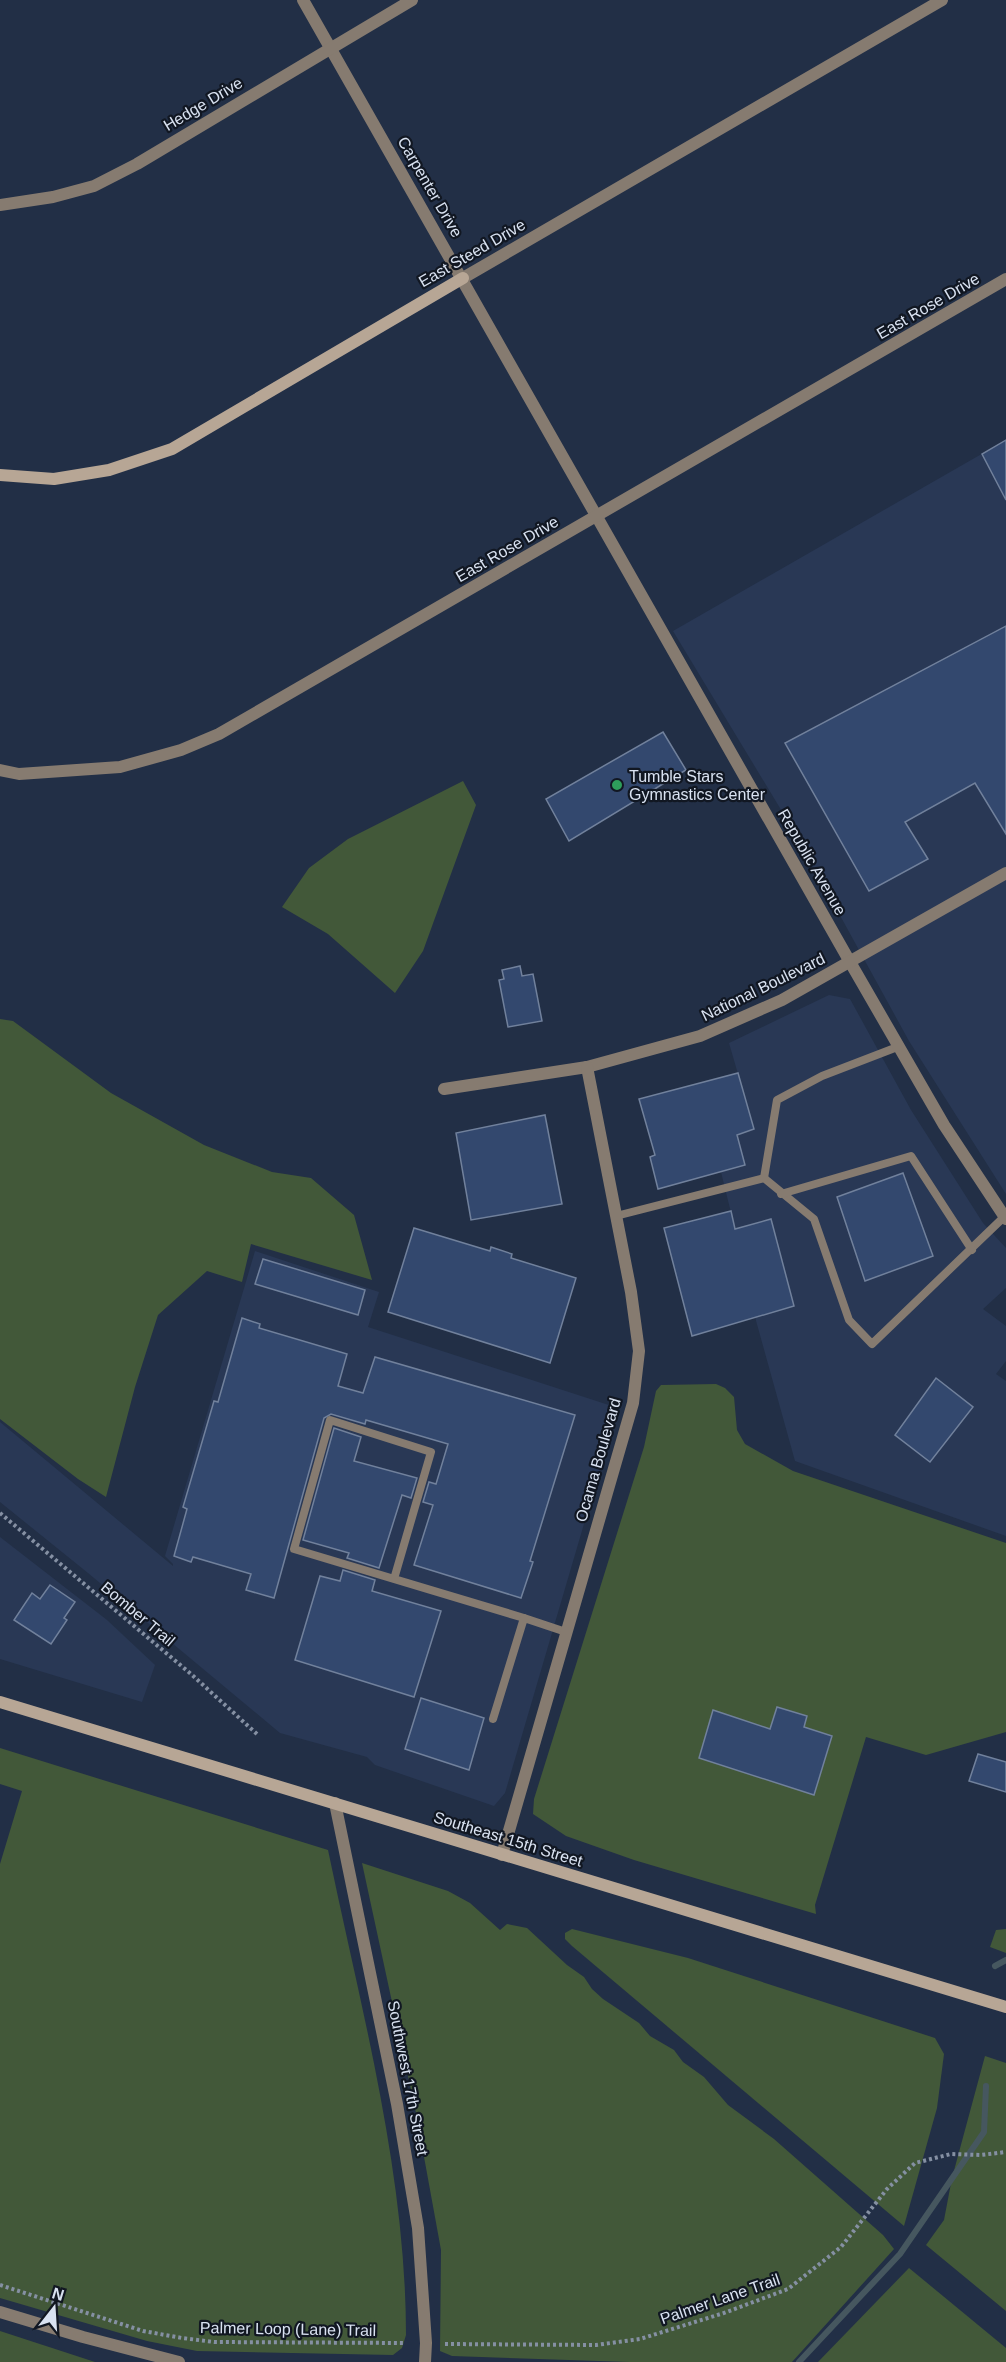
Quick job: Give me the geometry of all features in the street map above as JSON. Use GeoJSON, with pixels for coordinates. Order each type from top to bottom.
{"type":"FeatureCollection","features":[{"type":"Feature","properties":{"kind":"main road","name":"East Steed Drive"},"geometry":{"type":"LineString","coordinates":[[0,475],[54,479],[109,470],[172,449],[463,278]]}},
{"type":"Feature","properties":{"kind":"main road","name":"Southeast 15th Street"},"geometry":{"type":"LineString","coordinates":[[0,1702],[1006,2007]]}},
{"type":"Feature","properties":{"kind":"street","name":"Carpenter Drive"},"geometry":{"type":"LineString","coordinates":[[303,0],[597,516]]}},
{"type":"Feature","properties":{"kind":"street","name":"Hedge Drive"},"geometry":{"type":"LineString","coordinates":[[0,205],[53,197],[94,186],[137,164],[412,0]]}},
{"type":"Feature","properties":{"kind":"street","name":"East Steed Drive"},"geometry":{"type":"LineString","coordinates":[[463,278],[942,0]]}},
{"type":"Feature","properties":{"kind":"street","name":"East Rose Drive"},"geometry":{"type":"LineString","coordinates":[[0,770],[19,774],[120,767],[191,746],[219,734],[1006,279]]}},
{"type":"Feature","properties":{"kind":"street","name":"Republic Avenue"},"geometry":{"type":"LineString","coordinates":[[597,516],[944,1125],[1005,1218]]}},
{"type":"Feature","properties":{"kind":"street","name":"National Boulevard"},"geometry":{"type":"LineString","coordinates":[[444,1089],[587,1067],[700,1036],[782,1000],[1006,873]]}},
{"type":"Feature","properties":{"kind":"street","name":"Ocama Boulevard"},"geometry":{"type":"LineString","coordinates":[[502,1855],[633,1403],[639,1351],[631,1292],[587,1067]]}},
{"type":"Feature","properties":{"kind":"street","name":"Southwest 17th Street"},"geometry":{"type":"LineString","coordinates":[[335,1803],[397,2104],[418,2228],[426,2343],[425,2362]]}},
{"type":"Feature","properties":{"kind":"street"},"geometry":{"type":"LineString","coordinates":[[0,2312],[179,2362]]}},
{"type":"Feature","properties":{"kind":"lane"},"geometry":{"type":"LineString","coordinates":[[764,1178],[777,1100],[822,1076],[900,1046]]}},
{"type":"Feature","properties":{"kind":"lane"},"geometry":{"type":"LineString","coordinates":[[781,1194],[911,1156],[972,1250]]}},
{"type":"Feature","properties":{"kind":"lane"},"geometry":{"type":"LineString","coordinates":[[764,1178],[814,1219],[849,1320],[872,1344],[1005,1218]]}},
{"type":"Feature","properties":{"kind":"lane"},"geometry":{"type":"LineString","coordinates":[[616,1216],[764,1178]]}},
{"type":"Feature","properties":{"kind":"lane"},"geometry":{"type":"LineString","coordinates":[[394,1579],[430,1452],[330,1420],[294,1550],[566,1632]]}},
{"type":"Feature","properties":{"kind":"lane"},"geometry":{"type":"LineString","coordinates":[[493,1719],[524,1618]]}},
{"type":"Feature","properties":{"kind":"path","name":"Bomber Trail"},"geometry":{"type":"LineString","coordinates":[[0,1514],[191,1674],[258,1735]]}},
{"type":"Feature","properties":{"kind":"path","name":"Palmer Lane Trail"},"geometry":{"type":"LineString","coordinates":[[445,2344],[596,2345],[640,2339],[735,2309],[788,2289],[841,2247],[887,2189],[915,2163],[951,2154],[981,2155],[1006,2152]]}},
{"type":"Feature","properties":{"kind":"path","name":"Palmer Loop (Lane) Trail"},"geometry":{"type":"LineString","coordinates":[[0,2284],[143,2331],[182,2338],[214,2342],[404,2343]]}},
{"type":"Feature","properties":{"kind":"shaded area"},"geometry":{"type":"Polygon","coordinates":[[[1006,440],[1006,1194],[909,1041],[792,828],[673,631],[1006,440]]]}},
{"type":"Feature","properties":{"kind":"shaded area"},"geometry":{"type":"Polygon","coordinates":[[[829,995],[850,999],[911,1110],[983,1223],[1006,1248],[1006,1288],[983,1309],[1006,1326],[1006,1361],[996,1374],[1006,1381],[1006,1536],[795,1461],[755,1317],[794,1305],[771,1219],[735,1229],[721,1172],[745,1165],[737,1135],[754,1129],[729,1043],[829,995]]]}},
{"type":"Feature","properties":{"kind":"shaded area"},"geometry":{"type":"Polygon","coordinates":[[[255,1251],[379,1292],[368,1327],[618,1408],[505,1793],[494,1806],[375,1765],[367,1757],[280,1733],[0,1502],[0,1422],[173,1566],[165,1556],[255,1251]]]}},
{"type":"Feature","properties":{"kind":"shaded area"},"geometry":{"type":"Polygon","coordinates":[[[0,1537],[107,1620],[155,1665],[142,1702],[0,1659],[0,1537]]]}},
{"type":"Feature","properties":{"kind":"green space"},"geometry":{"type":"Polygon","coordinates":[[[463,781],[476,805],[423,951],[395,993],[328,934],[282,907],[309,868],[348,839],[463,781]]]}},
{"type":"Feature","properties":{"kind":"green space"},"geometry":{"type":"Polygon","coordinates":[[[0,1019],[13,1021],[111,1093],[204,1145],[272,1172],[311,1178],[354,1215],[372,1280],[251,1244],[242,1282],[207,1271],[158,1315],[135,1387],[106,1497],[78,1479],[0,1419],[0,1019]]]}},
{"type":"Feature","properties":{"kind":"green space"},"geometry":{"type":"Polygon","coordinates":[[[716,1384],[725,1388],[734,1397],[737,1430],[745,1444],[793,1471],[1006,1543],[1006,1732],[926,1755],[866,1737],[815,1905],[816,1914],[634,1860],[566,1836],[533,1814],[534,1799],[644,1447],[656,1391],[661,1385],[716,1384]]]}},
{"type":"Feature","properties":{"kind":"green space"},"geometry":{"type":"Polygon","coordinates":[[[0,1748],[328,1850],[379,2091],[398,2213],[404,2274],[406,2335],[402,2348],[393,2355],[197,2351],[147,2341],[0,2298],[0,1864],[22,1791],[0,1784],[0,1748]]]}},
{"type":"Feature","properties":{"kind":"green space"},"geometry":{"type":"Polygon","coordinates":[[[362,1863],[448,1891],[470,1903],[500,1930],[507,1924],[527,1928],[567,1965],[584,1977],[603,1999],[639,2023],[650,2036],[674,2050],[683,2062],[704,2077],[728,2105],[774,2139],[883,2235],[894,2249],[792,2362],[629,2362],[452,2356],[440,2351],[441,2250],[416,2113],[362,1863]]]}},
{"type":"Feature","properties":{"kind":"green space"},"geometry":{"type":"Polygon","coordinates":[[[572,1929],[688,1958],[935,2038],[944,2054],[937,2108],[904,2226],[572,1946],[565,1939],[565,1933],[572,1929]]]}},
{"type":"Feature","properties":{"kind":"green space"},"geometry":{"type":"Polygon","coordinates":[[[1006,1929],[1006,1953],[990,1947],[996,1930],[1006,1929]]]}},
{"type":"Feature","properties":{"kind":"green space"},"geometry":{"type":"Polygon","coordinates":[[[985,2056],[1006,2063],[1006,2311],[926,2245],[944,2220],[952,2178],[985,2056]]]}},
{"type":"Feature","properties":{"kind":"green space"},"geometry":{"type":"Polygon","coordinates":[[[909,2268],[1006,2348],[1006,2362],[818,2362],[909,2268]]]}},
{"type":"Feature","properties":{"kind":"green space"},"geometry":{"type":"Polygon","coordinates":[[[0,2331],[95,2362],[0,2362],[0,2331]]]}},
{"type":"Feature","properties":{"kind":"building"},"geometry":{"type":"Polygon","coordinates":[[[1006,440],[1006,500],[982,454],[1006,440]]]}},
{"type":"Feature","properties":{"kind":"building"},"geometry":{"type":"Polygon","coordinates":[[[1006,626],[1006,834],[975,783],[905,822],[928,859],[869,891],[785,743],[1006,626]]]}},
{"type":"Feature","properties":{"kind":"building","name":"Tumble Stars Gymnastics Center"},"geometry":{"type":"Polygon","coordinates":[[[663,732],[686,770],[569,841],[546,799],[663,732]]]}},
{"type":"Feature","properties":{"kind":"building"},"geometry":{"type":"Polygon","coordinates":[[[520,966],[522,976],[533,974],[542,1021],[508,1027],[499,980],[504,979],[502,970],[520,966]]]}},
{"type":"Feature","properties":{"kind":"building"},"geometry":{"type":"Polygon","coordinates":[[[738,1073],[754,1129],[737,1135],[745,1165],[658,1189],[650,1157],[655,1155],[639,1099],[738,1073]]]}},
{"type":"Feature","properties":{"kind":"building"},"geometry":{"type":"Polygon","coordinates":[[[545,1115],[562,1204],[471,1220],[456,1133],[545,1115]]]}},
{"type":"Feature","properties":{"kind":"building"},"geometry":{"type":"Polygon","coordinates":[[[903,1173],[933,1256],[865,1281],[837,1197],[903,1173]]]}},
{"type":"Feature","properties":{"kind":"building"},"geometry":{"type":"Polygon","coordinates":[[[731,1211],[735,1229],[771,1219],[794,1306],[692,1336],[664,1228],[731,1211]]]}},
{"type":"Feature","properties":{"kind":"building"},"geometry":{"type":"Polygon","coordinates":[[[414,1228],[490,1251],[491,1247],[512,1254],[511,1258],[576,1278],[550,1363],[388,1312],[414,1228]]]}},
{"type":"Feature","properties":{"kind":"building"},"geometry":{"type":"Polygon","coordinates":[[[263,1259],[365,1290],[358,1315],[255,1284],[263,1259]]]}},
{"type":"Feature","properties":{"kind":"building"},"geometry":{"type":"Polygon","coordinates":[[[242,1318],[260,1324],[259,1328],[347,1354],[338,1386],[363,1393],[375,1357],[575,1415],[530,1561],[533,1562],[521,1598],[414,1565],[433,1505],[423,1502],[429,1482],[436,1484],[448,1444],[366,1420],[365,1424],[331,1414],[324,1418],[274,1598],[246,1590],[251,1574],[193,1557],[191,1562],[174,1556],[187,1509],[183,1507],[214,1401],[218,1402],[242,1318]]]}},
{"type":"Feature","properties":{"kind":"building"},"geometry":{"type":"Polygon","coordinates":[[[936,1378],[973,1407],[930,1462],[895,1435],[936,1378]]]}},
{"type":"Feature","properties":{"kind":"building"},"geometry":{"type":"Polygon","coordinates":[[[334,1428],[361,1437],[354,1461],[417,1478],[411,1498],[402,1495],[379,1568],[347,1558],[349,1553],[303,1540],[334,1428]]]}},
{"type":"Feature","properties":{"kind":"building"},"geometry":{"type":"Polygon","coordinates":[[[343,1570],[375,1580],[372,1591],[441,1611],[414,1697],[295,1660],[320,1576],[340,1581],[343,1570]]]}},
{"type":"Feature","properties":{"kind":"building"},"geometry":{"type":"Polygon","coordinates":[[[50,1585],[75,1602],[64,1618],[67,1620],[51,1644],[14,1620],[32,1593],[40,1599],[50,1585]]]}},
{"type":"Feature","properties":{"kind":"building"},"geometry":{"type":"Polygon","coordinates":[[[421,1698],[484,1718],[469,1770],[405,1749],[421,1698]]]}},
{"type":"Feature","properties":{"kind":"building"},"geometry":{"type":"Polygon","coordinates":[[[777,1707],[807,1716],[804,1727],[832,1736],[814,1795],[699,1758],[713,1710],[770,1729],[777,1707]]]}},
{"type":"Feature","properties":{"kind":"building"},"geometry":{"type":"Polygon","coordinates":[[[978,1754],[1006,1762],[1006,1792],[969,1781],[978,1754]]]}},
{"type":"Feature","properties":{"kind":"waterway"},"geometry":{"type":"LineString","coordinates":[[995,1966],[1006,1960]]}},
{"type":"Feature","properties":{"kind":"waterway"},"geometry":{"type":"LineString","coordinates":[[799,2362],[900,2254],[984,2132],[986,2086]]}},
{"type":"Feature","properties":{"kind":"place","name":"Tumble Stars Gymnastics Center"},"geometry":{"type":"Point","coordinates":[617,785]}}]}
